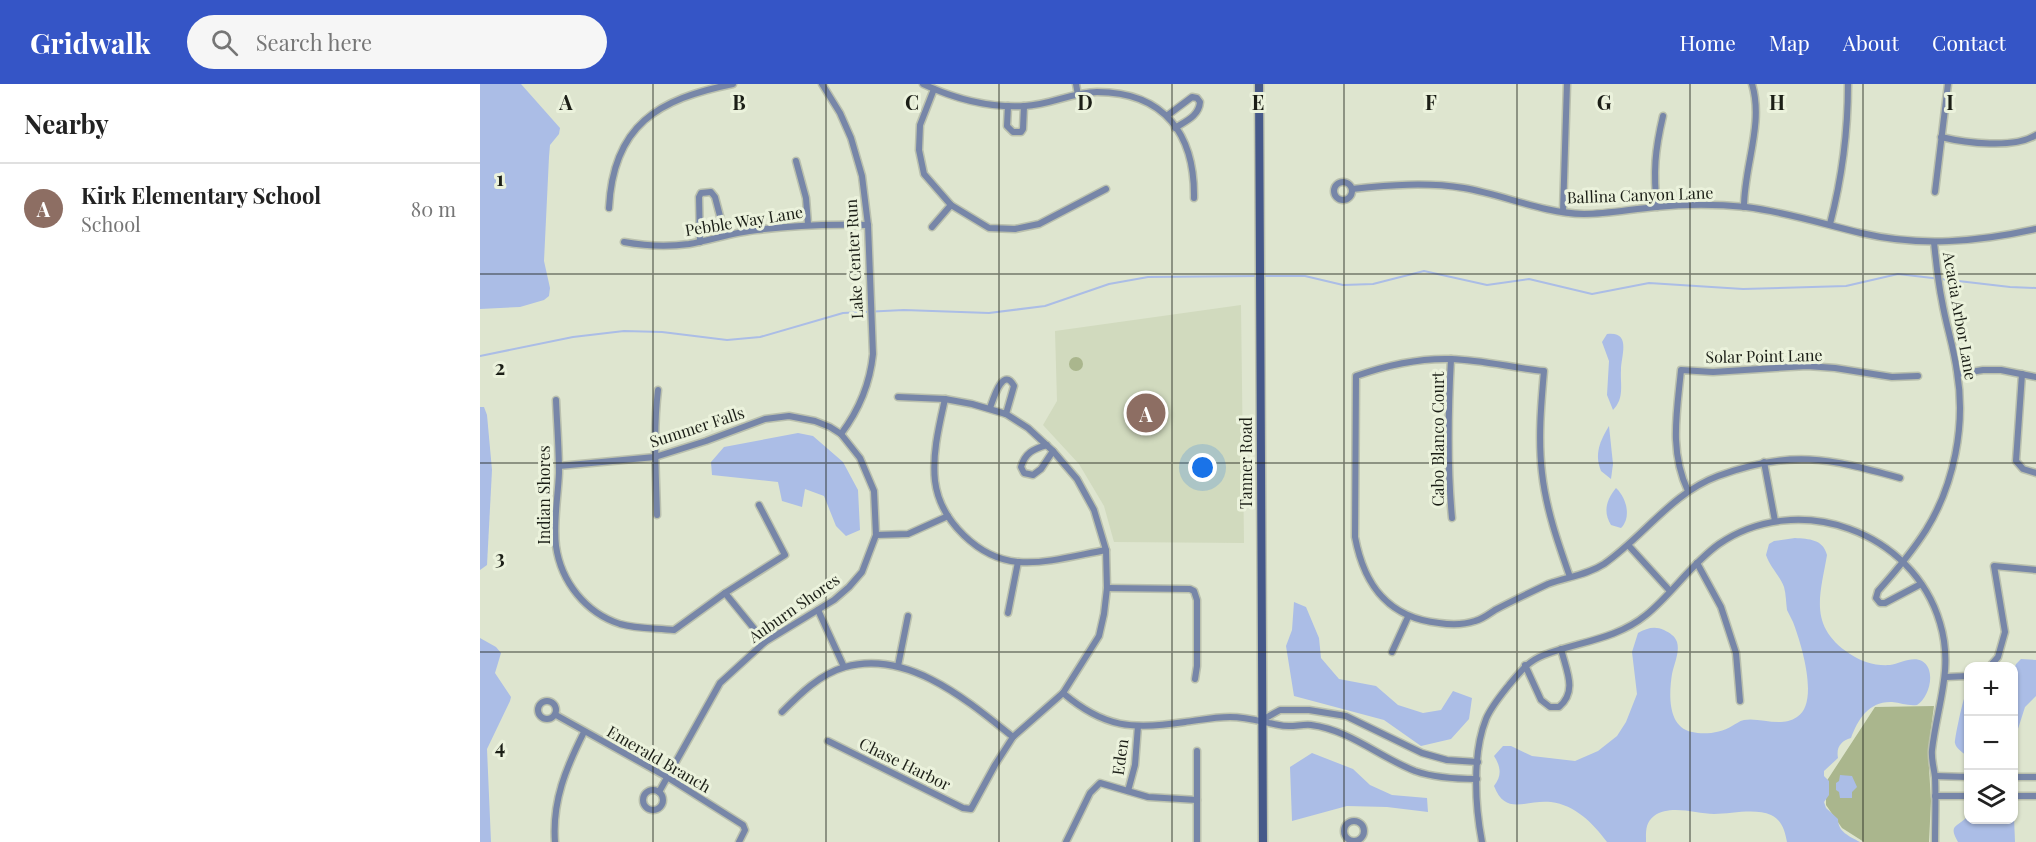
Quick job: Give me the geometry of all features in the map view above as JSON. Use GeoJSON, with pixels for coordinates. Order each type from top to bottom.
{"type":"FeatureCollection","features":[{"type":"Feature","properties":{"kind":"main road","name":"Tanner Road"},"geometry":{"type":"LineString","coordinates":[[1258,84],[1263,842]]}},
{"type":"Feature","properties":{"kind":"street"},"geometry":{"type":"LineString","coordinates":[[609,208],[610,187],[619,154],[638,127],[652,113],[680,98],[715,86],[733,84]]}},
{"type":"Feature","properties":{"kind":"street","name":"Lake Center Run"},"geometry":{"type":"LineString","coordinates":[[822,84],[840,113],[851,138],[862,176],[868,225],[873,354],[867,388],[841,434]]}},
{"type":"Feature","properties":{"kind":"street"},"geometry":{"type":"LineString","coordinates":[[923,84],[980,104],[1008,106],[1042,104],[1096,92],[1133,96],[1168,115],[1184,141],[1191,160],[1194,198]]}},
{"type":"Feature","properties":{"kind":"street"},"geometry":{"type":"LineString","coordinates":[[1076,84],[1078,95]]}},
{"type":"Feature","properties":{"kind":"street"},"geometry":{"type":"LineString","coordinates":[[1563,212],[1567,84]]}},
{"type":"Feature","properties":{"kind":"street"},"geometry":{"type":"LineString","coordinates":[[1744,207],[1744,191],[1757,113],[1752,84]]}},
{"type":"Feature","properties":{"kind":"street"},"geometry":{"type":"LineString","coordinates":[[1830,224],[1842,170],[1848,84]]}},
{"type":"Feature","properties":{"kind":"street"},"geometry":{"type":"LineString","coordinates":[[1935,192],[1948,84]]}},
{"type":"Feature","properties":{"kind":"street"},"geometry":{"type":"LineString","coordinates":[[934,89],[920,125],[919,150],[924,174],[951,205],[989,228],[1015,229],[1039,224],[1106,189]]}},
{"type":"Feature","properties":{"kind":"street"},"geometry":{"type":"LineString","coordinates":[[1168,115],[1192,97],[1197,98],[1200,102],[1195,115],[1175,128]]}},
{"type":"Feature","properties":{"kind":"street"},"geometry":{"type":"LineString","coordinates":[[1008,106],[1007,126],[1013,132],[1021,132],[1023,129],[1024,106]]}},
{"type":"Feature","properties":{"kind":"street"},"geometry":{"type":"LineString","coordinates":[[1657,207],[1654,178],[1655,149],[1663,116]]}},
{"type":"Feature","properties":{"kind":"street"},"geometry":{"type":"LineString","coordinates":[[1941,137],[1992,143],[2034,136]]}},
{"type":"Feature","properties":{"kind":"street"},"geometry":{"type":"LineString","coordinates":[[796,160],[806,198],[808,224]]}},
{"type":"Feature","properties":{"kind":"street","name":"Ballina Canyon Lane"},"geometry":{"type":"LineString","coordinates":[[1352,189],[1404,184],[1444,185],[1563,212],[1601,213],[1657,207],[1744,207],[1882,237],[1934,242],[1970,241],[2036,229]]}},
{"type":"Feature","properties":{"kind":"street"},"geometry":{"type":"LineString","coordinates":[[700,242],[699,196],[706,191],[711,192],[715,197],[725,235]]}},
{"type":"Feature","properties":{"kind":"street"},"geometry":{"type":"LineString","coordinates":[[932,227],[951,205]]}},
{"type":"Feature","properties":{"kind":"street","name":"Pebble Way Lane"},"geometry":{"type":"LineString","coordinates":[[624,242],[665,246],[700,242],[754,230],[808,224],[868,225]]}},
{"type":"Feature","properties":{"kind":"street","name":"Acacia Arbor Lane"},"geometry":{"type":"LineString","coordinates":[[1921,584],[1890,601],[1880,603],[1876,598],[1878,591],[1905,561],[1935,514],[1952,468],[1957,446],[1958,374],[1941,300],[1934,242]]}},
{"type":"Feature","properties":{"kind":"street"},"geometry":{"type":"LineString","coordinates":[[1570,577],[1555,534],[1542,473],[1540,440],[1544,371],[1451,359],[1418,360],[1389,365],[1356,376],[1355,537],[1360,562],[1369,581],[1388,603],[1408,617],[1427,622],[1464,624],[1479,620],[1548,584],[1582,574],[1601,566],[1629,546],[1667,508],[1688,491],[1715,477],[1764,462],[1790,458],[1844,462],[1900,478]]}},
{"type":"Feature","properties":{"kind":"street","name":"Cabo Blanco Court"},"geometry":{"type":"LineString","coordinates":[[1451,359],[1448,433],[1452,518]]}},
{"type":"Feature","properties":{"kind":"street","name":"Solar Point Lane"},"geometry":{"type":"LineString","coordinates":[[1688,491],[1678,465],[1675,444],[1681,370],[1736,371],[1807,366],[1892,377],[1918,376]]}},
{"type":"Feature","properties":{"kind":"street"},"geometry":{"type":"LineString","coordinates":[[1958,374],[2001,370],[2036,377]]}},
{"type":"Feature","properties":{"kind":"street"},"geometry":{"type":"LineString","coordinates":[[2022,374],[2016,461],[2019,466],[2036,473]]}},
{"type":"Feature","properties":{"kind":"street"},"geometry":{"type":"LineString","coordinates":[[990,408],[1000,384],[1008,380],[1014,386],[1006,414]]}},
{"type":"Feature","properties":{"kind":"street"},"geometry":{"type":"LineString","coordinates":[[657,515],[655,457],[658,390]]}},
{"type":"Feature","properties":{"kind":"street"},"geometry":{"type":"LineString","coordinates":[[782,712],[815,682],[844,667],[898,666],[916,672],[938,684],[984,713],[1013,738],[1063,693],[1098,636],[1104,615],[1107,588],[1106,550],[1095,510],[1073,473],[1028,428],[1006,414],[990,408],[945,399],[898,397]]}},
{"type":"Feature","properties":{"kind":"street"},"geometry":{"type":"LineString","coordinates":[[945,399],[936,441],[935,483],[948,516],[961,533],[972,543],[996,556],[1018,562],[1106,550]]}},
{"type":"Feature","properties":{"kind":"street","name":"Indian Shores"},"geometry":{"type":"LineString","coordinates":[[556,400],[559,466],[556,530],[559,557],[567,579],[577,595],[591,609],[618,623],[674,630],[725,593],[785,555],[759,505]]}},
{"type":"Feature","properties":{"kind":"street","name":"Summer Falls"},"geometry":{"type":"LineString","coordinates":[[559,466],[655,457],[758,421],[777,417],[789,416],[815,421],[841,434]]}},
{"type":"Feature","properties":{"kind":"street","name":"Auburn Shores"},"geometry":{"type":"LineString","coordinates":[[659,792],[720,683],[765,642],[834,600],[849,588],[862,572],[876,535],[874,491],[867,470],[841,434]]}},
{"type":"Feature","properties":{"kind":"street"},"geometry":{"type":"LineString","coordinates":[[1047,445],[1033,449],[1027,454],[1021,468],[1024,473],[1034,475],[1053,451]]}},
{"type":"Feature","properties":{"kind":"street"},"geometry":{"type":"LineString","coordinates":[[1764,462],[1775,522]]}},
{"type":"Feature","properties":{"kind":"street"},"geometry":{"type":"LineString","coordinates":[[876,535],[908,534],[948,516]]}},
{"type":"Feature","properties":{"kind":"street"},"geometry":{"type":"LineString","coordinates":[[1482,842],[1479,828],[1477,779],[1479,739],[1487,716],[1525,665],[1541,656],[1623,630],[1646,615],[1718,545],[1736,535],[1775,522],[1810,520],[1845,527],[1884,546],[1905,561],[1932,601],[1940,620],[1945,641],[1946,677],[1932,752],[1935,776],[1935,842]]}},
{"type":"Feature","properties":{"kind":"street"},"geometry":{"type":"LineString","coordinates":[[1629,546],[1670,591]]}},
{"type":"Feature","properties":{"kind":"street"},"geometry":{"type":"LineString","coordinates":[[1008,613],[1018,562]]}},
{"type":"Feature","properties":{"kind":"street"},"geometry":{"type":"LineString","coordinates":[[1697,563],[1721,607],[1736,653],[1740,700]]}},
{"type":"Feature","properties":{"kind":"street"},"geometry":{"type":"LineString","coordinates":[[1994,662],[1998,657],[2005,632],[1994,566],[2036,570]]}},
{"type":"Feature","properties":{"kind":"street"},"geometry":{"type":"LineString","coordinates":[[1107,588],[1190,589],[1194,591],[1197,600],[1195,679]]}},
{"type":"Feature","properties":{"kind":"street"},"geometry":{"type":"LineString","coordinates":[[725,593],[765,642]]}},
{"type":"Feature","properties":{"kind":"street"},"geometry":{"type":"LineString","coordinates":[[818,610],[844,667]]}},
{"type":"Feature","properties":{"kind":"street"},"geometry":{"type":"LineString","coordinates":[[898,666],[908,616]]}},
{"type":"Feature","properties":{"kind":"street"},"geometry":{"type":"LineString","coordinates":[[1392,652],[1408,617]]}},
{"type":"Feature","properties":{"kind":"street"},"geometry":{"type":"LineString","coordinates":[[1525,665],[1541,700],[1550,707],[1559,707],[1568,699],[1570,688],[1561,649]]}},
{"type":"Feature","properties":{"kind":"street"},"geometry":{"type":"LineString","coordinates":[[1946,677],[1964,676]]}},
{"type":"Feature","properties":{"kind":"street"},"geometry":{"type":"LineString","coordinates":[[1063,693],[1091,714],[1108,721],[1138,726],[1231,717],[1262,720],[1281,726],[1310,725],[1338,731],[1415,771],[1446,778],[1477,779]]}},
{"type":"Feature","properties":{"kind":"street"},"geometry":{"type":"LineString","coordinates":[[1262,720],[1280,710],[1309,710],[1346,716],[1422,753],[1448,760],[1478,762]]}},
{"type":"Feature","properties":{"kind":"street","name":"Emerald Branch"},"geometry":{"type":"LineString","coordinates":[[556,715],[667,777],[743,825],[745,830],[739,842]]}},
{"type":"Feature","properties":{"kind":"street","name":"Eden"},"geometry":{"type":"LineString","coordinates":[[1128,791],[1135,765],[1138,726]]}},
{"type":"Feature","properties":{"kind":"street"},"geometry":{"type":"LineString","coordinates":[[555,842],[554,816],[561,782],[584,732]]}},
{"type":"Feature","properties":{"kind":"street","name":"Chase Harbor"},"geometry":{"type":"LineString","coordinates":[[828,741],[963,808],[971,809],[1013,738]]}},
{"type":"Feature","properties":{"kind":"street"},"geometry":{"type":"LineString","coordinates":[[1197,751],[1197,842]]}},
{"type":"Feature","properties":{"kind":"street"},"geometry":{"type":"LineString","coordinates":[[1935,776],[1964,777]]}},
{"type":"Feature","properties":{"kind":"street"},"geometry":{"type":"LineString","coordinates":[[2018,777],[2036,777]]}},
{"type":"Feature","properties":{"kind":"street"},"geometry":{"type":"LineString","coordinates":[[1066,842],[1090,794],[1100,783],[1148,797],[1197,800]]}},
{"type":"Feature","properties":{"kind":"street"},"geometry":{"type":"LineString","coordinates":[[1935,796],[1964,796]]}},
{"type":"Feature","properties":{"kind":"street"},"geometry":{"type":"LineString","coordinates":[[2018,796],[2036,796]]}},
{"type":"Feature","properties":{"kind":"shaded area"},"geometry":{"type":"Polygon","coordinates":[[[1241,305],[1244,543],[1114,542],[1104,506],[1079,464],[1043,425],[1057,401],[1055,331],[1241,305]]]}},
{"type":"Feature","properties":{"kind":"shaded area"},"geometry":{"type":"Polygon","coordinates":[[[1076,357],[1081,359],[1083,364],[1081,369],[1076,371],[1071,369],[1069,364],[1071,359],[1076,357]]]}},
{"type":"Feature","properties":{"kind":"shaded area"},"geometry":{"type":"Polygon","coordinates":[[[1934,706],[1928,751],[1931,801],[1929,842],[1864,842],[1842,828],[1826,805],[1826,782],[1875,707],[1934,706]]]}},
{"type":"Feature","properties":{"kind":"water"},"geometry":{"type":"Polygon","coordinates":[[[480,84],[521,84],[560,128],[559,134],[550,145],[549,157],[544,261],[550,288],[549,296],[544,300],[520,307],[480,309],[480,84]]]}},
{"type":"Feature","properties":{"kind":"water"},"geometry":{"type":"Polygon","coordinates":[[[1607,334],[1620,336],[1623,346],[1621,396],[1613,410],[1607,395],[1609,361],[1602,342],[1607,334]]]}},
{"type":"Feature","properties":{"kind":"water"},"geometry":{"type":"Polygon","coordinates":[[[480,407],[484,407],[487,415],[492,470],[487,565],[480,570],[480,407]]]}},
{"type":"Feature","properties":{"kind":"water"},"geometry":{"type":"Polygon","coordinates":[[[1609,426],[1613,464],[1611,479],[1601,471],[1598,459],[1601,442],[1609,426]]]}},
{"type":"Feature","properties":{"kind":"water"},"geometry":{"type":"Polygon","coordinates":[[[798,433],[813,436],[843,462],[858,490],[860,530],[846,536],[836,526],[824,496],[805,489],[802,507],[782,501],[778,482],[712,475],[711,462],[724,447],[798,433]]]}},
{"type":"Feature","properties":{"kind":"water"},"geometry":{"type":"Polygon","coordinates":[[[1616,488],[1623,496],[1627,513],[1621,528],[1611,525],[1606,511],[1610,497],[1616,488]]]}},
{"type":"Feature","properties":{"kind":"water"},"geometry":{"type":"Polygon","coordinates":[[[1795,538],[1819,543],[1827,555],[1820,609],[1822,621],[1837,643],[1850,654],[1869,663],[1890,665],[1918,660],[1927,665],[1929,671],[1928,690],[1917,705],[1884,702],[1871,708],[1857,724],[1851,738],[1840,745],[1838,758],[1824,771],[1824,776],[1829,781],[1829,795],[1824,802],[1826,808],[1838,819],[1840,827],[1848,836],[1860,842],[1787,842],[1780,823],[1775,817],[1765,813],[1714,814],[1676,810],[1661,812],[1651,819],[1647,828],[1646,842],[1607,842],[1596,828],[1568,807],[1551,802],[1511,804],[1504,801],[1494,786],[1498,779],[1499,768],[1494,756],[1503,746],[1511,746],[1532,756],[1575,761],[1598,751],[1617,736],[1626,722],[1637,694],[1632,652],[1638,633],[1648,629],[1664,630],[1677,642],[1678,650],[1672,674],[1670,699],[1674,716],[1684,729],[1697,733],[1712,733],[1744,720],[1784,722],[1797,717],[1804,710],[1807,699],[1807,672],[1793,622],[1787,610],[1784,587],[1766,555],[1769,544],[1774,541],[1795,538]]]}},
{"type":"Feature","properties":{"kind":"water"},"geometry":{"type":"Polygon","coordinates":[[[1294,602],[1306,607],[1319,638],[1321,658],[1339,679],[1376,686],[1398,705],[1423,713],[1441,710],[1453,691],[1472,698],[1469,719],[1451,739],[1421,746],[1384,720],[1294,696],[1286,646],[1292,630],[1294,602]]]}},
{"type":"Feature","properties":{"kind":"water"},"geometry":{"type":"Polygon","coordinates":[[[480,638],[496,647],[501,653],[495,673],[511,697],[487,749],[491,842],[480,842],[480,638]]]}},
{"type":"Feature","properties":{"kind":"water"},"geometry":{"type":"Polygon","coordinates":[[[2021,659],[2036,660],[2036,696],[2025,707],[2018,729],[2018,716],[2018,662],[2021,659]]]}},
{"type":"Feature","properties":{"kind":"water"},"geometry":{"type":"Polygon","coordinates":[[[1964,699],[1964,754],[1955,743],[1964,699]]]}},
{"type":"Feature","properties":{"kind":"water"},"geometry":{"type":"Polygon","coordinates":[[[1312,753],[1353,769],[1370,785],[1392,795],[1427,798],[1428,812],[1387,807],[1347,806],[1292,821],[1290,767],[1312,753]]]}},
{"type":"Feature","properties":{"kind":"water"},"geometry":{"type":"Polygon","coordinates":[[[1840,775],[1852,776],[1857,787],[1852,792],[1852,798],[1840,798],[1836,790],[1836,783],[1840,775]]]}},
{"type":"Feature","properties":{"kind":"water"},"geometry":{"type":"Polygon","coordinates":[[[1964,819],[1964,824],[2014,824],[2015,842],[1958,842],[1954,832],[1955,827],[1964,819]]]}},
{"type":"Feature","properties":{"kind":"waterway"},"geometry":{"type":"LineString","coordinates":[[1263,276],[1305,276],[1343,285],[1373,284],[1424,271],[1487,285],[1529,279],[1592,294],[1649,283],[1743,289],[1846,286],[1898,274],[2036,288]]}},
{"type":"Feature","properties":{"kind":"waterway"},"geometry":{"type":"LineString","coordinates":[[480,356],[573,337],[624,331],[662,332],[727,340],[760,337],[843,313],[904,310],[989,313],[1045,306],[1109,284],[1148,277],[1257,276]]}},
{"type":"Feature","properties":{"kind":"place","name":"Kirk Elementary School"},"geometry":{"type":"Point","coordinates":[1146,413]}}]}
